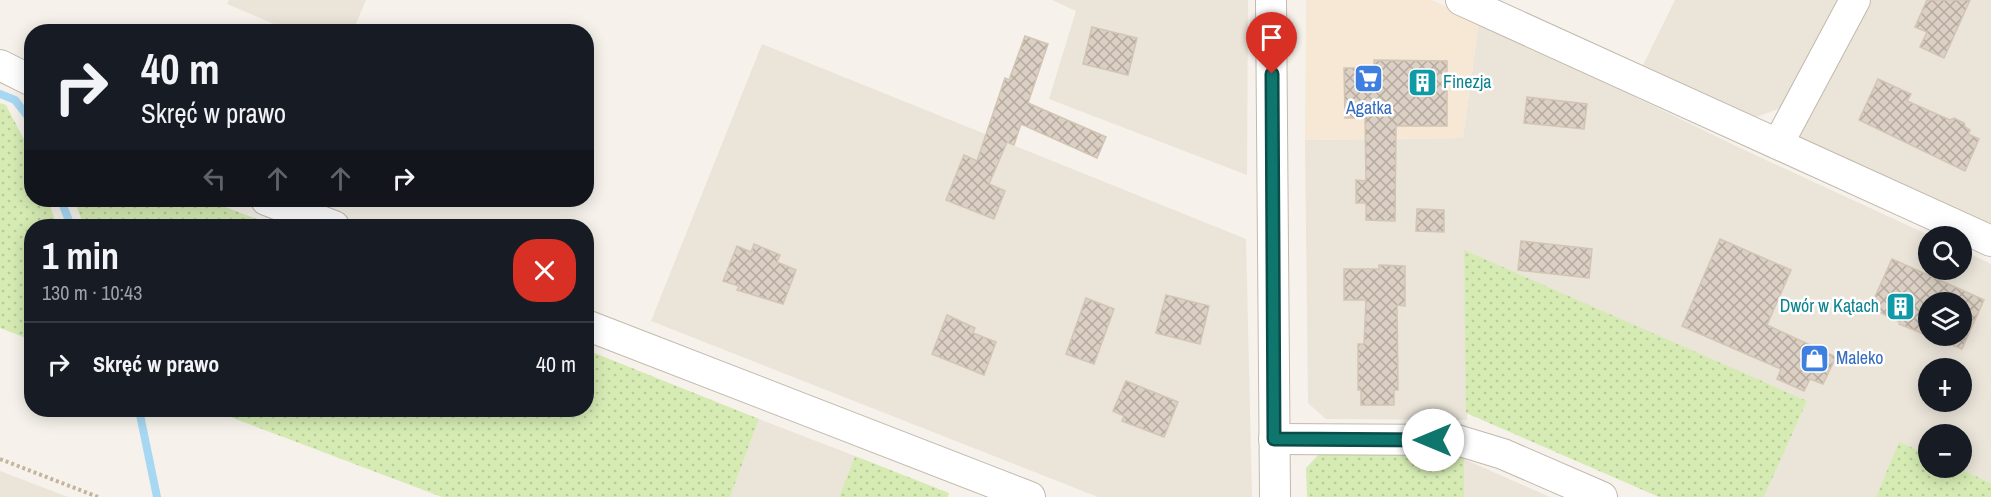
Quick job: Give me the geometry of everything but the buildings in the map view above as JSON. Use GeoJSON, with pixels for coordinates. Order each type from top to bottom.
{"type":"FeatureCollection","features":[{"type":"Feature","properties":{"kind":"street"},"geometry":{"type":"LineString","coordinates":[[1272,0],[1275,497]]}},
{"type":"Feature","properties":{"kind":"street"},"geometry":{"type":"LineString","coordinates":[[1461,0],[1991,242]]}},
{"type":"Feature","properties":{"kind":"street"},"geometry":{"type":"LineString","coordinates":[[1778,144],[1855,0]]}},
{"type":"Feature","properties":{"kind":"street"},"geometry":{"type":"LineString","coordinates":[[0,65],[24,77]]}},
{"type":"Feature","properties":{"kind":"street"},"geometry":{"type":"LineString","coordinates":[[284,207],[316,219]]}},
{"type":"Feature","properties":{"kind":"street"},"geometry":{"type":"LineString","coordinates":[[594,328],[1030,497]]}},
{"type":"Feature","properties":{"kind":"street"},"geometry":{"type":"LineString","coordinates":[[1274,439],[1456,440],[1503,454],[1602,497]]}},
{"type":"Feature","properties":{"kind":"path"},"geometry":{"type":"LineString","coordinates":[[0,459],[98,497]]}},
{"type":"Feature","properties":{"kind":"shaded area"},"geometry":{"type":"Polygon","coordinates":[[[229,0],[366,0],[356,24],[274,24],[227,4],[229,0]]]}},
{"type":"Feature","properties":{"kind":"shaded area"},"geometry":{"type":"Polygon","coordinates":[[[1052,0],[1248,0],[1247,175],[1049,99],[1076,11],[1052,0]]]}},
{"type":"Feature","properties":{"kind":"shaded area"},"geometry":{"type":"Polygon","coordinates":[[[1306,0],[1432,0],[1479,21],[1463,138],[1305,140],[1306,0]]]}},
{"type":"Feature","properties":{"kind":"shaded area"},"geometry":{"type":"Polygon","coordinates":[[[1675,0],[1841,0],[1783,107],[1754,118],[1643,65],[1675,0]]]}},
{"type":"Feature","properties":{"kind":"shaded area"},"geometry":{"type":"Polygon","coordinates":[[[1872,0],[1991,0],[1991,227],[1798,139],[1872,0]]]}},
{"type":"Feature","properties":{"kind":"shaded area"},"geometry":{"type":"Polygon","coordinates":[[[1479,21],[1738,147],[1918,230],[1918,280],[1972,280],[1972,255],[1991,264],[1991,483],[1972,474],[1972,424],[1918,424],[1918,451],[1899,443],[1876,497],[1764,497],[1807,401],[1464,251],[1467,420],[1326,419],[1308,403],[1305,140],[1463,138],[1479,21]]]}},
{"type":"Feature","properties":{"kind":"shaded area"},"geometry":{"type":"Polygon","coordinates":[[[762,44],[1246,239],[1252,497],[1098,497],[651,321],[762,44]]]}},
{"type":"Feature","properties":{"kind":"shaded area"},"geometry":{"type":"Polygon","coordinates":[[[759,419],[855,456],[839,497],[730,497],[759,419]]]}},
{"type":"Feature","properties":{"kind":"shaded area"},"geometry":{"type":"Polygon","coordinates":[[[1464,459],[1550,497],[1464,497],[1464,459]]]}},
{"type":"Feature","properties":{"kind":"shaded area"},"geometry":{"type":"Polygon","coordinates":[[[0,471],[68,497],[0,497],[0,471]]]}},
{"type":"Feature","properties":{"kind":"green space"},"geometry":{"type":"Polygon","coordinates":[[[0,103],[6,105],[24,140],[24,207],[50,207],[55,219],[24,219],[24,337],[0,328],[0,103]]]}},
{"type":"Feature","properties":{"kind":"green space"},"geometry":{"type":"Polygon","coordinates":[[[77,207],[225,207],[257,219],[81,219],[77,207]]]}},
{"type":"Feature","properties":{"kind":"green space"},"geometry":{"type":"Polygon","coordinates":[[[1464,250],[1807,401],[1764,497],[1659,497],[1466,413],[1464,250]]]}},
{"type":"Feature","properties":{"kind":"green space"},"geometry":{"type":"Polygon","coordinates":[[[594,353],[759,419],[730,497],[442,497],[231,417],[594,417],[594,353]]]}},
{"type":"Feature","properties":{"kind":"green space"},"geometry":{"type":"Polygon","coordinates":[[[1899,442],[1918,450],[1918,478],[1972,478],[1972,474],[1991,483],[1991,497],[1876,497],[1899,442]]]}},
{"type":"Feature","properties":{"kind":"green space"},"geometry":{"type":"Polygon","coordinates":[[[1323,450],[1464,454],[1464,497],[1307,497],[1306,468],[1323,450]]]}},
{"type":"Feature","properties":{"kind":"green space"},"geometry":{"type":"Polygon","coordinates":[[[855,456],[949,493],[948,497],[839,497],[855,456]]]}},
{"type":"Feature","properties":{"kind":"waterway"},"geometry":{"type":"LineString","coordinates":[[0,94],[15,100],[24,112]]}},
{"type":"Feature","properties":{"kind":"waterway"},"geometry":{"type":"LineString","coordinates":[[64,207],[68,219]]}},
{"type":"Feature","properties":{"kind":"waterway"},"geometry":{"type":"LineString","coordinates":[[140,417],[157,497]]}},
{"type":"Feature","properties":{"kind":"place","name":"Agatka"},"geometry":{"type":"Point","coordinates":[1369,79]}},
{"type":"Feature","properties":{"kind":"place","name":"Finezja"},"geometry":{"type":"Point","coordinates":[1422,82]}},
{"type":"Feature","properties":{"kind":"place","name":"Dwór w Kątach"},"geometry":{"type":"Point","coordinates":[1900,306]}},
{"type":"Feature","properties":{"kind":"place","name":"Maleko"},"geometry":{"type":"Point","coordinates":[1815,358]}},
{"type":"Feature","properties":{"kind":"route"},"geometry":{"type":"LineString","coordinates":[[1272,74],[1274,439],[1433,440]]}}]}
